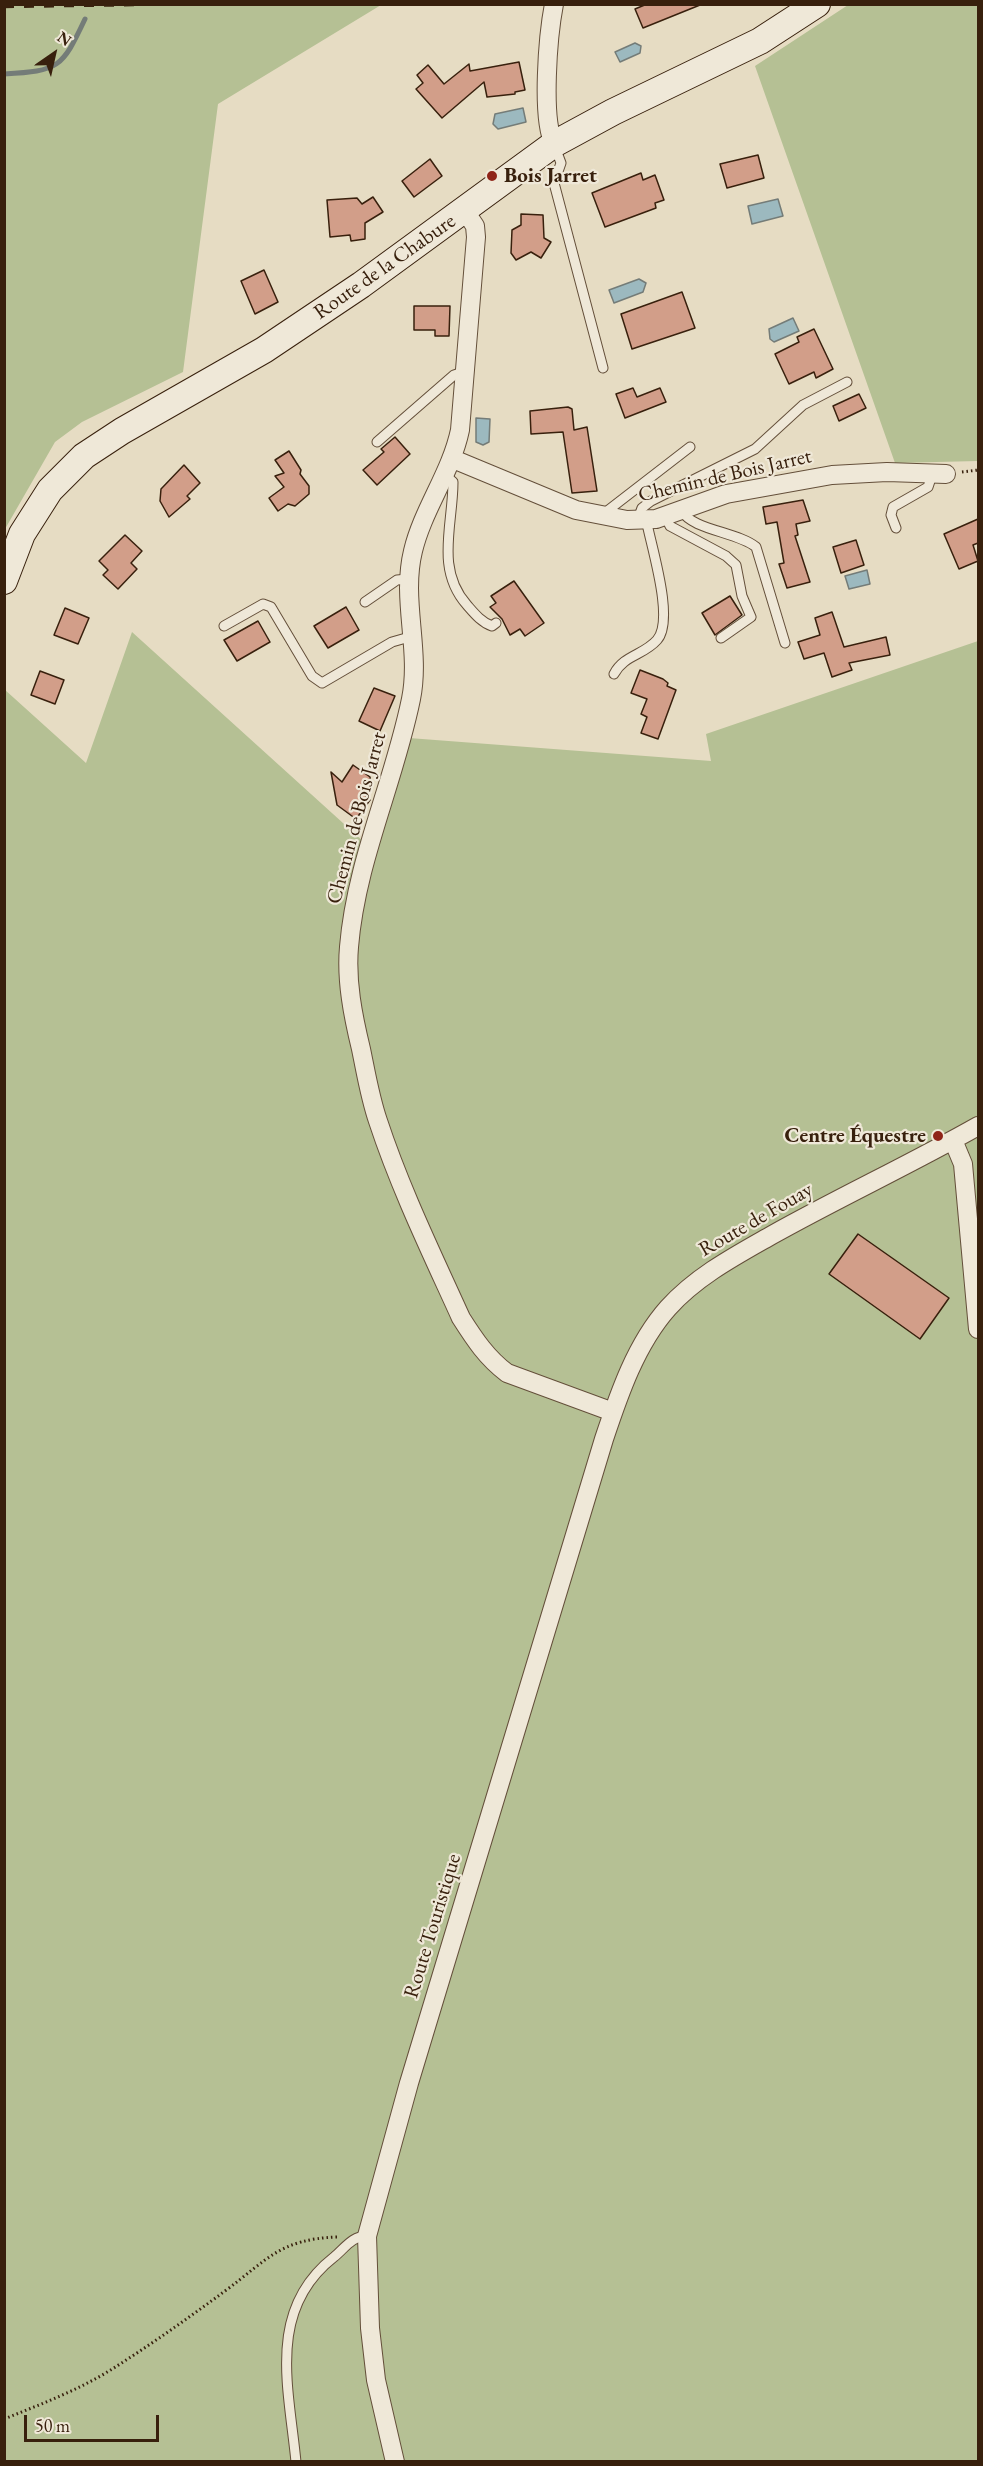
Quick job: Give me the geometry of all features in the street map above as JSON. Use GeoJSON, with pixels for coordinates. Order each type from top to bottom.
{"type":"FeatureCollection","features":[{"type":"Feature","properties":{"kind":"main road","name":"Route de la Chabure"},"geometry":{"type":"LineString","coordinates":[[4,581],[22,534],[33,516],[50,490],[84,456],[122,431],[264,350],[465,211],[554,144],[613,112],[760,41],[817,4]]}},
{"type":"Feature","properties":{"kind":"street"},"geometry":{"type":"LineString","coordinates":[[554,4],[550,32],[548,117],[550,135],[554,144]]}},
{"type":"Feature","properties":{"kind":"street","name":"Chemin de Bois Jarret"},"geometry":{"type":"LineString","coordinates":[[465,211],[472,220],[476,237],[460,430],[448,467],[413,550],[408,579],[415,668],[412,697],[369,843],[349,948],[355,1022],[377,1120],[432,1254],[461,1318],[479,1346],[492,1362],[507,1372],[613,1412]]}},
{"type":"Feature","properties":{"kind":"street","name":"Chemin de Bois Jarret"},"geometry":{"type":"LineString","coordinates":[[448,467],[576,510],[600,516],[642,519],[674,513],[726,494],[832,475],[887,472],[939,475]]}},
{"type":"Feature","properties":{"kind":"street","name":"Route de Fouay"},"geometry":{"type":"LineString","coordinates":[[613,1412],[650,1332],[668,1309],[690,1287],[720,1266],[800,1219],[978,1126]]}},
{"type":"Feature","properties":{"kind":"street"},"geometry":{"type":"LineString","coordinates":[[953,1140],[963,1164],[978,1329]]}},
{"type":"Feature","properties":{"kind":"street","name":"Route Touristique"},"geometry":{"type":"LineString","coordinates":[[395,2462],[376,2380],[362,2236],[613,1412]]}},
{"type":"Feature","properties":{"kind":"lane"},"geometry":{"type":"LineString","coordinates":[[554,144],[561,163],[554,183],[603,368]]}},
{"type":"Feature","properties":{"kind":"lane"},"geometry":{"type":"LineString","coordinates":[[377,442],[454,375],[466,371]]}},
{"type":"Feature","properties":{"kind":"lane"},"geometry":{"type":"LineString","coordinates":[[614,674],[623,661],[657,640],[664,625],[664,606],[642,519],[642,508],[651,501],[755,449],[803,405],[846,382]]}},
{"type":"Feature","properties":{"kind":"lane"},"geometry":{"type":"LineString","coordinates":[[600,516],[690,447]]}},
{"type":"Feature","properties":{"kind":"lane"},"geometry":{"type":"LineString","coordinates":[[448,467],[453,482],[448,539],[448,568],[452,582],[458,595],[476,616],[485,624],[492,626],[496,624]]}},
{"type":"Feature","properties":{"kind":"lane"},"geometry":{"type":"LineString","coordinates":[[896,528],[891,515],[893,507],[928,487],[939,475]]}},
{"type":"Feature","properties":{"kind":"lane"},"geometry":{"type":"LineString","coordinates":[[721,638],[751,617],[742,596],[736,564],[726,556],[670,526],[674,513],[745,540],[756,547],[786,643]]}},
{"type":"Feature","properties":{"kind":"lane"},"geometry":{"type":"LineString","coordinates":[[365,602],[397,580],[408,579]]}},
{"type":"Feature","properties":{"kind":"lane"},"geometry":{"type":"LineString","coordinates":[[224,626],[256,606],[263,604],[270,607],[312,676],[322,683],[392,642],[412,636]]}},
{"type":"Feature","properties":{"kind":"lane"},"geometry":{"type":"LineString","coordinates":[[296,2462],[286,2366],[287,2336],[293,2309],[315,2273],[362,2236]]}},
{"type":"Feature","properties":{"kind":"path"},"geometry":{"type":"LineString","coordinates":[[4,2419],[70,2393],[119,2365],[227,2289],[265,2257],[297,2242],[362,2236]]}},
{"type":"Feature","properties":{"kind":"green space"},"geometry":{"type":"Polygon","coordinates":[[[5,4],[381,5],[218,104],[183,372],[82,422],[55,442],[5,529],[5,4]]]}},
{"type":"Feature","properties":{"kind":"green space"},"geometry":{"type":"Polygon","coordinates":[[[848,5],[978,5],[978,461],[895,463],[755,66],[848,5]]]}},
{"type":"Feature","properties":{"kind":"green space"},"geometry":{"type":"Polygon","coordinates":[[[132,632],[375,852],[409,738],[711,761],[706,734],[978,641],[978,2461],[5,2461],[4,689],[86,763],[132,632]]]}},
{"type":"Feature","properties":{"kind":"water"},"geometry":{"type":"Polygon","coordinates":[[[635,43],[641,46],[640,53],[620,62],[615,52],[635,43]]]}},
{"type":"Feature","properties":{"kind":"water"},"geometry":{"type":"Polygon","coordinates":[[[523,108],[526,122],[498,129],[493,124],[495,114],[523,108]]]}},
{"type":"Feature","properties":{"kind":"water"},"geometry":{"type":"Polygon","coordinates":[[[778,199],[783,216],[752,224],[748,206],[778,199]]]}},
{"type":"Feature","properties":{"kind":"water"},"geometry":{"type":"Polygon","coordinates":[[[639,279],[646,283],[643,292],[614,303],[609,290],[639,279]]]}},
{"type":"Feature","properties":{"kind":"water"},"geometry":{"type":"Polygon","coordinates":[[[793,318],[799,331],[774,342],[770,339],[769,329],[793,318]]]}},
{"type":"Feature","properties":{"kind":"water"},"geometry":{"type":"Polygon","coordinates":[[[476,418],[490,419],[489,442],[483,445],[476,442],[476,418]]]}},
{"type":"Feature","properties":{"kind":"water"},"geometry":{"type":"Polygon","coordinates":[[[867,570],[870,584],[849,589],[845,576],[867,570]]]}},
{"type":"Feature","properties":{"kind":"building"},"geometry":{"type":"Polygon","coordinates":[[[647,4],[700,5],[643,28],[635,9],[647,4]]]}},
{"type":"Feature","properties":{"kind":"building"},"geometry":{"type":"Polygon","coordinates":[[[519,62],[525,90],[515,92],[515,94],[487,97],[484,82],[442,118],[416,89],[423,83],[417,75],[428,65],[444,84],[469,64],[470,71],[519,62]]]}},
{"type":"Feature","properties":{"kind":"building"},"geometry":{"type":"Polygon","coordinates":[[[758,155],[764,178],[727,188],[720,164],[758,155]]]}},
{"type":"Feature","properties":{"kind":"building"},"geometry":{"type":"Polygon","coordinates":[[[430,159],[442,176],[414,197],[402,181],[430,159]]]}},
{"type":"Feature","properties":{"kind":"building"},"geometry":{"type":"Polygon","coordinates":[[[641,173],[643,180],[655,175],[664,200],[655,203],[656,208],[605,227],[592,193],[641,173]]]}},
{"type":"Feature","properties":{"kind":"building"},"geometry":{"type":"Polygon","coordinates":[[[373,197],[383,212],[365,223],[365,239],[351,241],[350,235],[330,237],[327,200],[357,198],[362,204],[373,197]]]}},
{"type":"Feature","properties":{"kind":"building"},"geometry":{"type":"Polygon","coordinates":[[[521,214],[543,215],[544,238],[551,242],[541,258],[531,252],[516,260],[511,253],[512,230],[521,225],[521,214]]]}},
{"type":"Feature","properties":{"kind":"building"},"geometry":{"type":"Polygon","coordinates":[[[264,270],[278,302],[255,314],[241,281],[264,270]]]}},
{"type":"Feature","properties":{"kind":"building"},"geometry":{"type":"Polygon","coordinates":[[[682,292],[695,328],[632,349],[621,314],[682,292]]]}},
{"type":"Feature","properties":{"kind":"building"},"geometry":{"type":"Polygon","coordinates":[[[414,306],[450,306],[449,336],[435,336],[435,330],[414,330],[414,306]]]}},
{"type":"Feature","properties":{"kind":"building"},"geometry":{"type":"Polygon","coordinates":[[[814,329],[833,369],[816,378],[814,372],[789,384],[775,354],[799,342],[797,337],[814,329]]]}},
{"type":"Feature","properties":{"kind":"building"},"geometry":{"type":"Polygon","coordinates":[[[633,388],[637,397],[660,388],[666,402],[625,418],[616,394],[633,388]]]}},
{"type":"Feature","properties":{"kind":"building"},"geometry":{"type":"Polygon","coordinates":[[[859,394],[866,408],[839,421],[833,406],[859,394]]]}},
{"type":"Feature","properties":{"kind":"building"},"geometry":{"type":"Polygon","coordinates":[[[568,407],[572,409],[574,430],[587,427],[597,491],[572,493],[563,432],[531,434],[530,411],[568,407]]]}},
{"type":"Feature","properties":{"kind":"building"},"geometry":{"type":"Polygon","coordinates":[[[395,437],[410,454],[377,485],[363,470],[384,452],[381,449],[395,437]]]}},
{"type":"Feature","properties":{"kind":"building"},"geometry":{"type":"Polygon","coordinates":[[[289,451],[301,470],[300,474],[309,486],[309,494],[295,506],[288,504],[278,511],[269,498],[284,487],[275,476],[284,473],[275,460],[289,451]]]}},
{"type":"Feature","properties":{"kind":"building"},"geometry":{"type":"Polygon","coordinates":[[[184,465],[200,483],[187,496],[190,499],[169,517],[160,501],[161,489],[184,465]]]}},
{"type":"Feature","properties":{"kind":"building"},"geometry":{"type":"Polygon","coordinates":[[[803,500],[810,521],[796,524],[798,535],[795,536],[810,582],[787,588],[779,564],[784,563],[777,522],[766,524],[763,507],[803,500]]]}},
{"type":"Feature","properties":{"kind":"building"},"geometry":{"type":"Polygon","coordinates":[[[978,519],[978,543],[973,545],[978,561],[959,569],[944,534],[978,519]]]}},
{"type":"Feature","properties":{"kind":"building"},"geometry":{"type":"Polygon","coordinates":[[[125,535],[142,551],[131,563],[137,569],[118,589],[103,575],[108,570],[99,561],[125,535]]]}},
{"type":"Feature","properties":{"kind":"building"},"geometry":{"type":"Polygon","coordinates":[[[856,540],[864,565],[841,573],[833,547],[856,540]]]}},
{"type":"Feature","properties":{"kind":"building"},"geometry":{"type":"Polygon","coordinates":[[[514,581],[544,623],[525,636],[520,629],[510,635],[502,619],[490,607],[496,603],[491,596],[514,581]]]}},
{"type":"Feature","properties":{"kind":"building"},"geometry":{"type":"Polygon","coordinates":[[[730,596],[742,615],[715,635],[702,613],[730,596]]]}},
{"type":"Feature","properties":{"kind":"building"},"geometry":{"type":"Polygon","coordinates":[[[346,607],[359,630],[328,648],[314,626],[346,607]]]}},
{"type":"Feature","properties":{"kind":"building"},"geometry":{"type":"Polygon","coordinates":[[[65,608],[89,618],[78,644],[54,635],[65,608]]]}},
{"type":"Feature","properties":{"kind":"building"},"geometry":{"type":"Polygon","coordinates":[[[832,612],[844,647],[886,637],[890,655],[849,663],[852,670],[832,677],[824,653],[804,659],[798,642],[820,635],[815,618],[832,612]]]}},
{"type":"Feature","properties":{"kind":"building"},"geometry":{"type":"Polygon","coordinates":[[[258,621],[270,642],[237,661],[224,640],[258,621]]]}},
{"type":"Feature","properties":{"kind":"building"},"geometry":{"type":"Polygon","coordinates":[[[640,670],[663,679],[668,683],[667,686],[676,690],[658,739],[641,733],[647,717],[641,714],[647,699],[631,693],[640,670]]]}},
{"type":"Feature","properties":{"kind":"building"},"geometry":{"type":"Polygon","coordinates":[[[40,671],[64,680],[55,704],[31,695],[40,671]]]}},
{"type":"Feature","properties":{"kind":"building"},"geometry":{"type":"Polygon","coordinates":[[[374,688],[395,696],[380,731],[359,721],[374,688]]]}},
{"type":"Feature","properties":{"kind":"building"},"geometry":{"type":"Polygon","coordinates":[[[353,765],[370,777],[371,786],[365,795],[370,800],[356,819],[337,805],[331,772],[342,782],[353,765]]]}},
{"type":"Feature","properties":{"kind":"building"},"geometry":{"type":"Polygon","coordinates":[[[858,1234],[949,1298],[920,1339],[829,1274],[858,1234]]]}},
{"type":"Feature","properties":{"kind":"waterway"},"geometry":{"type":"LineString","coordinates":[[4,74],[37,71],[57,64],[70,48],[85,19]]}},
{"type":"Feature","properties":{"kind":"railway"},"geometry":{"type":"LineString","coordinates":[[4,6],[141,4]]}},
{"type":"Feature","properties":{"kind":"place","name":"Bois Jarret"},"geometry":{"type":"Point","coordinates":[492,176]}},
{"type":"Feature","properties":{"kind":"place","name":"Centre Équestre"},"geometry":{"type":"Point","coordinates":[938,1136]}}]}
